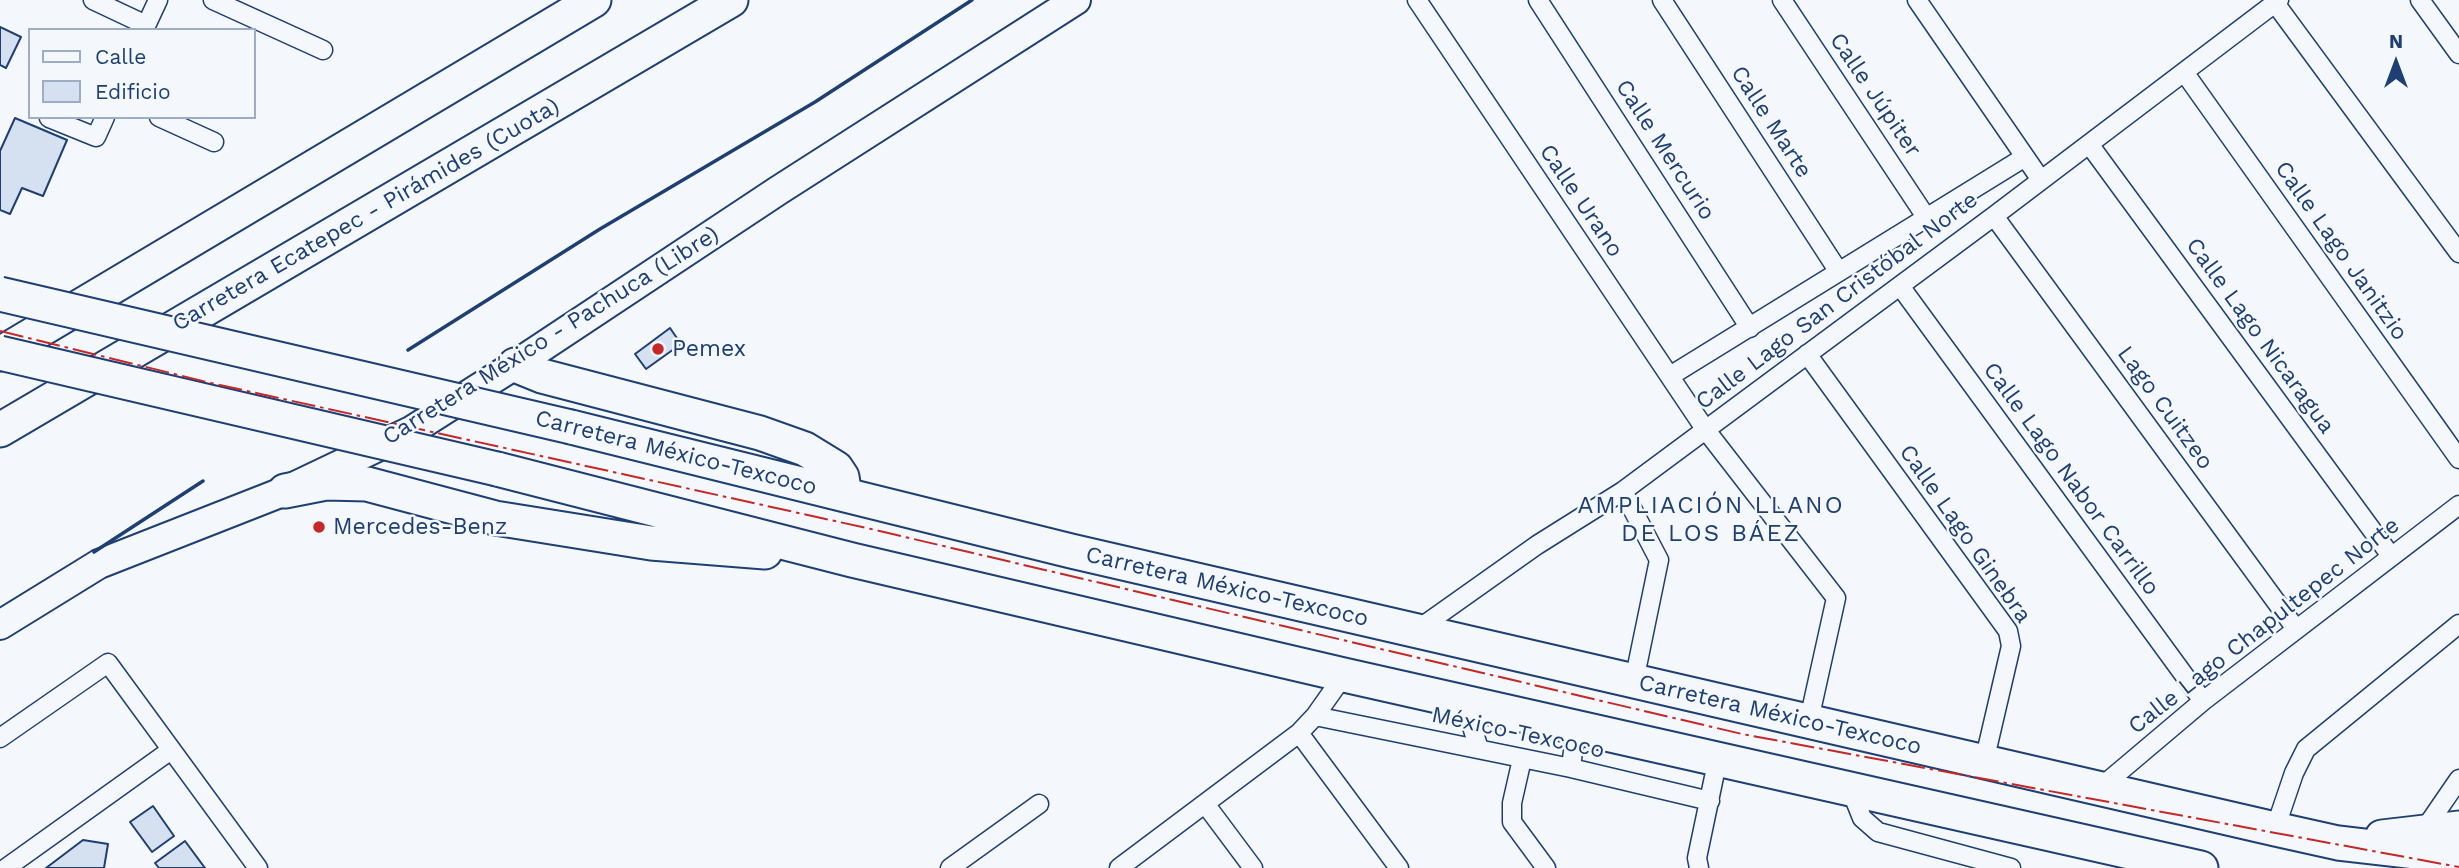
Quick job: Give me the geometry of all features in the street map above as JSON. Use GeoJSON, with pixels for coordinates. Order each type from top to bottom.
{"type":"FeatureCollection","features":[{"type":"Feature","properties":{"kind":"highway"},"geometry":{"type":"LineString","coordinates":[[0,353],[594,0]]}},
{"type":"Feature","properties":{"kind":"highway","name":"Carretera Ecatepec - Pirámides (Cuota)"},"geometry":{"type":"LineString","coordinates":[[0,430],[731,0]]}},
{"type":"Feature","properties":{"kind":"highway","name":"Carretera México-Texcoco"},"geometry":{"type":"LineString","coordinates":[[0,295],[571,427],[1071,551],[2275,829],[2338,843],[2459,857]]}},
{"type":"Feature","properties":{"kind":"highway"},"geometry":{"type":"LineString","coordinates":[[0,353],[496,468],[825,552],[1344,675],[2201,868]]}},
{"type":"Feature","properties":{"kind":"highway"},"geometry":{"type":"LineString","coordinates":[[515,365],[542,376],[760,433],[806,449],[836,468],[842,477],[845,495]]}},
{"type":"Feature","properties":{"kind":"highway"},"geometry":{"type":"LineString","coordinates":[[285,491],[326,483],[367,484],[495,518],[651,542],[722,550],[825,552]]}},
{"type":"Feature","properties":{"kind":"highway"},"geometry":{"type":"LineString","coordinates":[[2338,843],[2424,830],[2459,828]]}},
{"type":"Feature","properties":{"kind":"main road","name":"Carretera México - Pachuca (Libre)"},"geometry":{"type":"LineString","coordinates":[[0,625],[99,564],[285,491],[411,431],[1076,0]]}},
{"type":"Feature","properties":{"kind":"street"},"geometry":{"type":"LineString","coordinates":[[93,0],[145,27],[158,0]]}},
{"type":"Feature","properties":{"kind":"street"},"geometry":{"type":"LineString","coordinates":[[214,0],[323,50]]}},
{"type":"Feature","properties":{"kind":"street","name":"Calle Urano"},"geometry":{"type":"LineString","coordinates":[[1417,0],[1705,429],[1836,598],[1809,720]]}},
{"type":"Feature","properties":{"kind":"street","name":"Calle Mercurio"},"geometry":{"type":"LineString","coordinates":[[1538,0],[1750,328]]}},
{"type":"Feature","properties":{"kind":"street","name":"Calle Marte"},"geometry":{"type":"LineString","coordinates":[[1662,0],[1839,272]]}},
{"type":"Feature","properties":{"kind":"street","name":"Calle Júpiter"},"geometry":{"type":"LineString","coordinates":[[1782,0],[1926,217]]}},
{"type":"Feature","properties":{"kind":"street"},"geometry":{"type":"LineString","coordinates":[[1917,0],[2041,180]]}},
{"type":"Feature","properties":{"kind":"street"},"geometry":{"type":"LineString","coordinates":[[2420,0],[2459,54]]}},
{"type":"Feature","properties":{"kind":"street"},"geometry":{"type":"LineString","coordinates":[[2277,1],[2459,253]]}},
{"type":"Feature","properties":{"kind":"street","name":"Calle Lago San Cristóbal Norte"},"geometry":{"type":"LineString","coordinates":[[1416,631],[1537,545],[1623,491],[1994,216],[2277,1]]}},
{"type":"Feature","properties":{"kind":"street","name":"Calle Lago Janitzio"},"geometry":{"type":"LineString","coordinates":[[2184,72],[2459,459]]}},
{"type":"Feature","properties":{"kind":"street"},"geometry":{"type":"LineString","coordinates":[[51,119],[96,137],[104,119]]}},
{"type":"Feature","properties":{"kind":"street"},"geometry":{"type":"LineString","coordinates":[[163,119],[214,142]]}},
{"type":"Feature","properties":{"kind":"street","name":"Calle Lago Nicaragua"},"geometry":{"type":"LineString","coordinates":[[2089,144],[2391,556]]}},
{"type":"Feature","properties":{"kind":"street","name":"Calle Lago San Cristóbal Norte"},"geometry":{"type":"LineString","coordinates":[[1670,376],[2025,156]]}},
{"type":"Feature","properties":{"kind":"street","name":"Lago Cuitzeo"},"geometry":{"type":"LineString","coordinates":[[1994,216],[2296,629]]}},
{"type":"Feature","properties":{"kind":"street","name":"Calle Lago Nabor Carrillo"},"geometry":{"type":"LineString","coordinates":[[1900,286],[2203,701]]}},
{"type":"Feature","properties":{"kind":"street","name":"Calle Lago Ginebra"},"geometry":{"type":"LineString","coordinates":[[1807,354],[2008,631],[2011,646],[1984,762]]}},
{"type":"Feature","properties":{"kind":"street"},"geometry":{"type":"LineString","coordinates":[[1623,491],[1659,560],[1634,681]]}},
{"type":"Feature","properties":{"kind":"street","name":"Calle Lago Chapultepec Norte"},"geometry":{"type":"LineString","coordinates":[[2101,788],[2203,701],[2459,505]]}},
{"type":"Feature","properties":{"kind":"street"},"geometry":{"type":"LineString","coordinates":[[2275,829],[2294,773],[2306,749],[2459,624]]}},
{"type":"Feature","properties":{"kind":"street"},"geometry":{"type":"LineString","coordinates":[[0,738],[108,663],[258,868]]}},
{"type":"Feature","properties":{"kind":"street"},"geometry":{"type":"LineString","coordinates":[[1119,868],[1299,733],[1315,716],[1344,675]]}},
{"type":"Feature","properties":{"kind":"street"},"geometry":{"type":"LineString","coordinates":[[1464,701],[1479,749]]}},
{"type":"Feature","properties":{"kind":"street","name":"México-Texcoco"},"geometry":{"type":"LineString","coordinates":[[1315,716],[1571,768],[1710,801]]}},
{"type":"Feature","properties":{"kind":"street"},"geometry":{"type":"LineString","coordinates":[[1571,768],[1576,726]]}},
{"type":"Feature","properties":{"kind":"street"},"geometry":{"type":"LineString","coordinates":[[1299,733],[1399,868]]}},
{"type":"Feature","properties":{"kind":"street"},"geometry":{"type":"LineString","coordinates":[[6,868],[171,750]]}},
{"type":"Feature","properties":{"kind":"street"},"geometry":{"type":"LineString","coordinates":[[1699,868],[1697,858],[1718,758]]}},
{"type":"Feature","properties":{"kind":"street"},"geometry":{"type":"LineString","coordinates":[[1522,760],[1512,803],[1512,822],[1546,868]]}},
{"type":"Feature","properties":{"kind":"street"},"geometry":{"type":"LineString","coordinates":[[2424,830],[2459,779]]}},
{"type":"Feature","properties":{"kind":"street"},"geometry":{"type":"LineString","coordinates":[[1850,788],[1862,818],[1878,832],[2011,868]]}},
{"type":"Feature","properties":{"kind":"street"},"geometry":{"type":"LineString","coordinates":[[950,868],[1039,804]]}},
{"type":"Feature","properties":{"kind":"street"},"geometry":{"type":"LineString","coordinates":[[1206,805],[1253,868]]}},
{"type":"Feature","properties":{"kind":"building"},"geometry":{"type":"Polygon","coordinates":[[[0,27],[21,37],[6,68],[0,65],[0,27]]]}},
{"type":"Feature","properties":{"kind":"building"},"geometry":{"type":"Polygon","coordinates":[[[15,118],[67,140],[43,196],[22,188],[10,214],[0,210],[0,151],[15,118]]]}},
{"type":"Feature","properties":{"kind":"building","name":"Pemex"},"geometry":{"type":"Polygon","coordinates":[[[670,328],[681,344],[646,369],[635,354],[670,328]]]}},
{"type":"Feature","properties":{"kind":"building"},"geometry":{"type":"Polygon","coordinates":[[[153,806],[174,836],[152,852],[130,822],[153,806]]]}},
{"type":"Feature","properties":{"kind":"building"},"geometry":{"type":"Polygon","coordinates":[[[83,840],[108,844],[104,868],[46,868],[83,840]]]}},
{"type":"Feature","properties":{"kind":"building"},"geometry":{"type":"Polygon","coordinates":[[[185,841],[205,868],[159,868],[155,863],[185,841]]]}},
{"type":"Feature","properties":{"kind":"wall"},"geometry":{"type":"LineString","coordinates":[[408,350],[600,229],[815,102],[972,0]]}},
{"type":"Feature","properties":{"kind":"wall"},"geometry":{"type":"LineString","coordinates":[[94,552],[203,481]]}},
{"type":"Feature","properties":{"kind":"power"},"geometry":{"type":"LineString","coordinates":[[0,331],[211,383],[871,529],[1742,734],[2459,867]]}},
{"type":"Feature","properties":{"kind":"place","name":"Pemex"},"geometry":{"type":"Point","coordinates":[658,349]}},
{"type":"Feature","properties":{"kind":"place","name":"Mercedes-Benz"},"geometry":{"type":"Point","coordinates":[319,527]}},
{"type":"Feature","properties":{"kind":"district","name":"AMPLIACIÓN LLANO DE LOS BÁEZ"},"geometry":{"type":"Point","coordinates":[1711,520]}}]}
